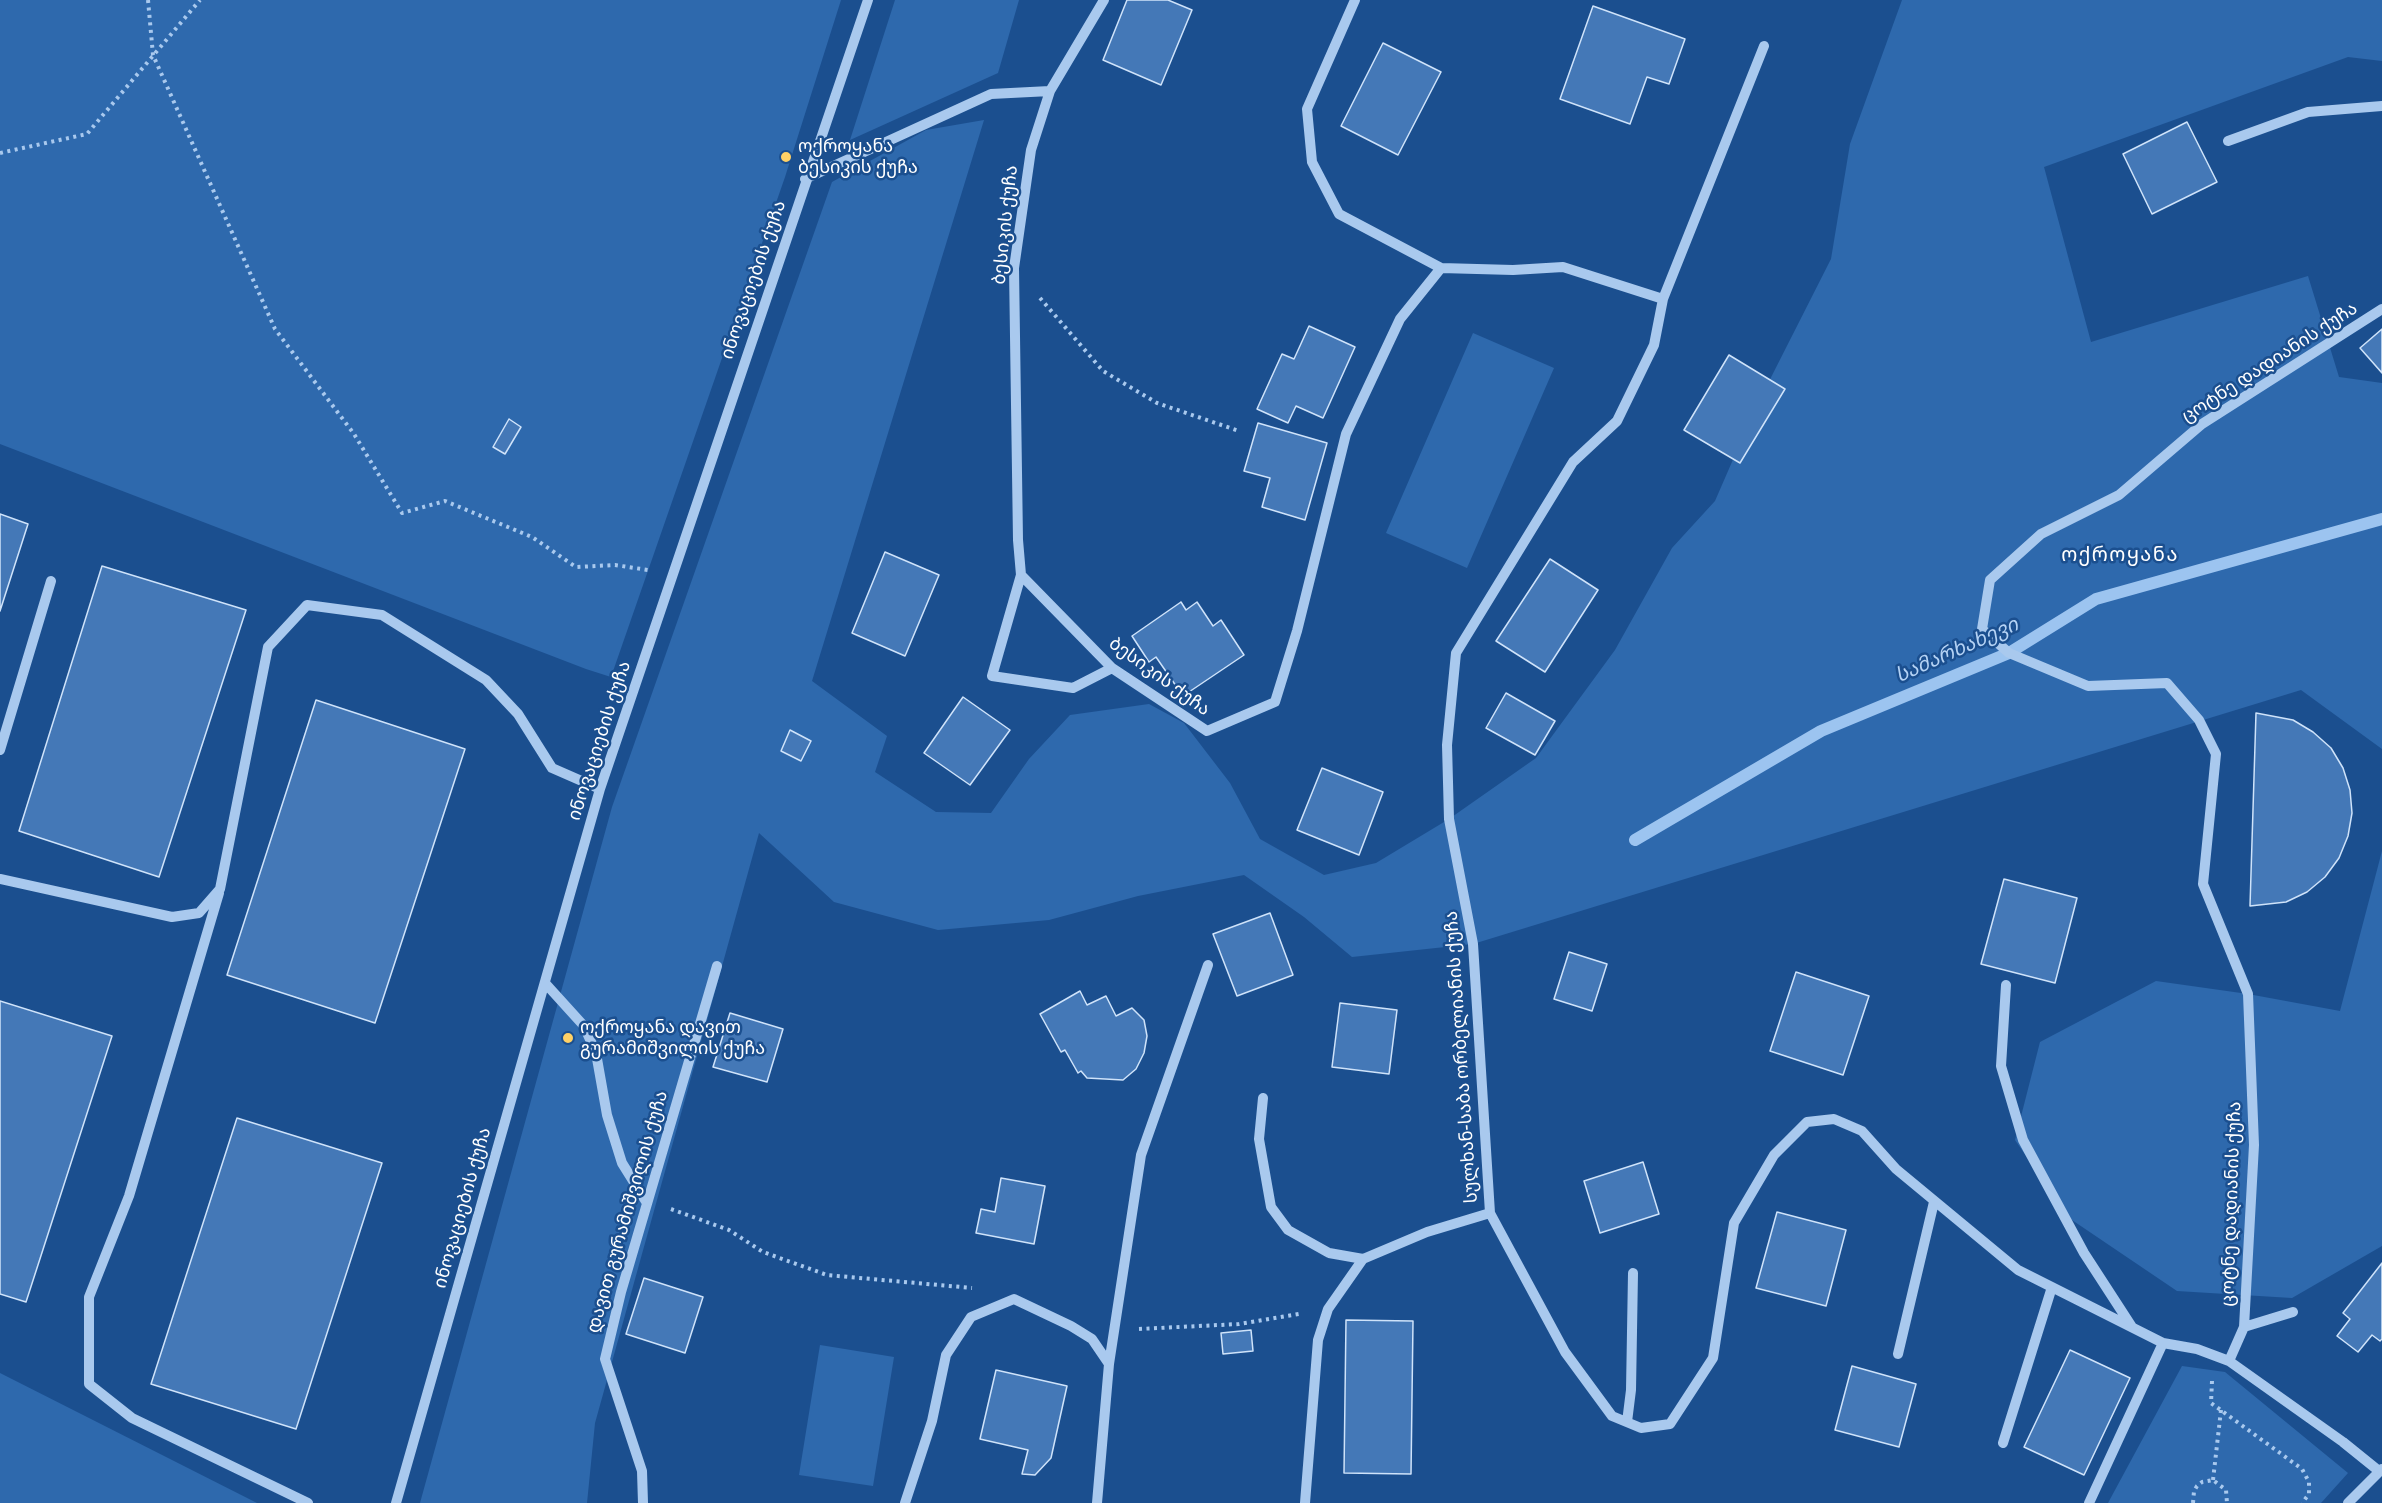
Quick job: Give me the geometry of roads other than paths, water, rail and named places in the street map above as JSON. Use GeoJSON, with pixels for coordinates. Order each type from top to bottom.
{"type":"FeatureCollection","features":[{"type":"Feature","properties":{"kind":"street","name":"ინოვაციების ქუჩა"},"geometry":{"type":"LineString","coordinates":[[396,1503],[600,789],[805,179],[868,0]]}},
{"type":"Feature","properties":{"kind":"street","name":"ბესიკის ქუჩა"},"geometry":{"type":"LineString","coordinates":[[1104,0],[1050,91],[1031,150],[1014,268],[1018,540],[1021,575],[1112,668],[1207,731],[1275,702],[1297,631],[1346,434],[1400,319],[1441,268]]}},
{"type":"Feature","properties":{"kind":"street"},"geometry":{"type":"LineString","coordinates":[[1355,0],[1307,109],[1312,162],[1339,214],[1441,268],[1513,270],[1563,267],[1663,299]]}},
{"type":"Feature","properties":{"kind":"street","name":"სულხან-საბა ორბელიანის ქუჩა"},"geometry":{"type":"LineString","coordinates":[[1491,1213],[1473,944],[1449,819],[1447,745],[1456,653],[1573,462],[1617,421],[1654,345],[1663,299],[1764,46]]}},
{"type":"Feature","properties":{"kind":"street"},"geometry":{"type":"LineString","coordinates":[[805,179],[991,94],[1050,91]]}},
{"type":"Feature","properties":{"kind":"street"},"geometry":{"type":"LineString","coordinates":[[2228,141],[2308,112],[2382,106]]}},
{"type":"Feature","properties":{"kind":"street","name":"ცოტნე დადიანის ქუჩა"},"geometry":{"type":"LineString","coordinates":[[2229,1361],[2244,1327],[2254,1144],[2248,994],[2203,884],[2216,754],[2199,720],[2167,683],[2088,686],[2009,653],[1982,629],[1990,580],[2041,534],[2119,495],[2202,424],[2382,309]]}},
{"type":"Feature","properties":{"kind":"street"},"geometry":{"type":"LineString","coordinates":[[1021,575],[992,676],[1073,688],[1112,668]]}},
{"type":"Feature","properties":{"kind":"street"},"geometry":{"type":"LineString","coordinates":[[0,750],[51,581]]}},
{"type":"Feature","properties":{"kind":"street"},"geometry":{"type":"LineString","coordinates":[[308,1503],[132,1418],[89,1384],[89,1297],[129,1196],[220,890],[268,647],[307,605],[382,615],[486,680],[518,714],[552,768],[600,789]]}},
{"type":"Feature","properties":{"kind":"street"},"geometry":{"type":"LineString","coordinates":[[0,879],[172,917],[199,913],[220,890]]}},
{"type":"Feature","properties":{"kind":"street","name":"დავით გურამიშვილის ქუჩა"},"geometry":{"type":"LineString","coordinates":[[643,1503],[642,1471],[605,1359],[647,1203],[717,966]]}},
{"type":"Feature","properties":{"kind":"street"},"geometry":{"type":"LineString","coordinates":[[1097,1503],[1109,1364],[1142,1155],[1208,966]]}},
{"type":"Feature","properties":{"kind":"street"},"geometry":{"type":"LineString","coordinates":[[544,984],[584,1026],[596,1053],[607,1115],[622,1163],[647,1203]]}},
{"type":"Feature","properties":{"kind":"street"},"geometry":{"type":"LineString","coordinates":[[2006,985],[2001,1066],[2023,1140],[2084,1254],[2132,1328]]}},
{"type":"Feature","properties":{"kind":"street"},"geometry":{"type":"LineString","coordinates":[[1263,1098],[1259,1139],[1271,1207],[1288,1230],[1329,1253],[1363,1259]]}},
{"type":"Feature","properties":{"kind":"street"},"geometry":{"type":"LineString","coordinates":[[1305,1503],[1318,1340],[1328,1309],[1363,1259],[1427,1232],[1491,1213],[1565,1352],[1612,1416],[1641,1428],[1670,1424],[1713,1358],[1734,1223],[1774,1155],[1807,1122],[1834,1119],[1862,1131],[1896,1168],[1934,1202],[2018,1270],[2163,1343],[2214,1353],[2229,1361],[2381,1470],[2348,1503]]}},
{"type":"Feature","properties":{"kind":"street"},"geometry":{"type":"LineString","coordinates":[[1898,1354],[1934,1202]]}},
{"type":"Feature","properties":{"kind":"street"},"geometry":{"type":"LineString","coordinates":[[1627,1422],[1631,1390],[1633,1273]]}},
{"type":"Feature","properties":{"kind":"street"},"geometry":{"type":"LineString","coordinates":[[2003,1443],[2052,1287]]}},
{"type":"Feature","properties":{"kind":"street"},"geometry":{"type":"LineString","coordinates":[[904,1503],[932,1420],[946,1355],[971,1317],[1014,1299],[1071,1326],[1092,1339],[1109,1364]]}},
{"type":"Feature","properties":{"kind":"street"},"geometry":{"type":"LineString","coordinates":[[2244,1327],[2293,1312]]}},
{"type":"Feature","properties":{"kind":"street"},"geometry":{"type":"LineString","coordinates":[[2089,1503],[2163,1343]]}},
{"type":"Feature","properties":{"kind":"waterway","name":"სამარხახევი"},"geometry":{"type":"LineString","coordinates":[[1635,840],[1821,731],[2009,653],[2096,599],[2382,519]]}},
{"type":"Feature","properties":{"kind":"place","name":"ოქროყანა ბესიკის ქუჩა"},"geometry":{"type":"Point","coordinates":[786,157]}},
{"type":"Feature","properties":{"kind":"place","name":"ოქროყანა დავით გურამიშვილის ქუჩა"},"geometry":{"type":"Point","coordinates":[568,1038]}},
{"type":"Feature","properties":{"kind":"district","name":"ოქროყანა"},"geometry":{"type":"Point","coordinates":[2120,556]}}]}
